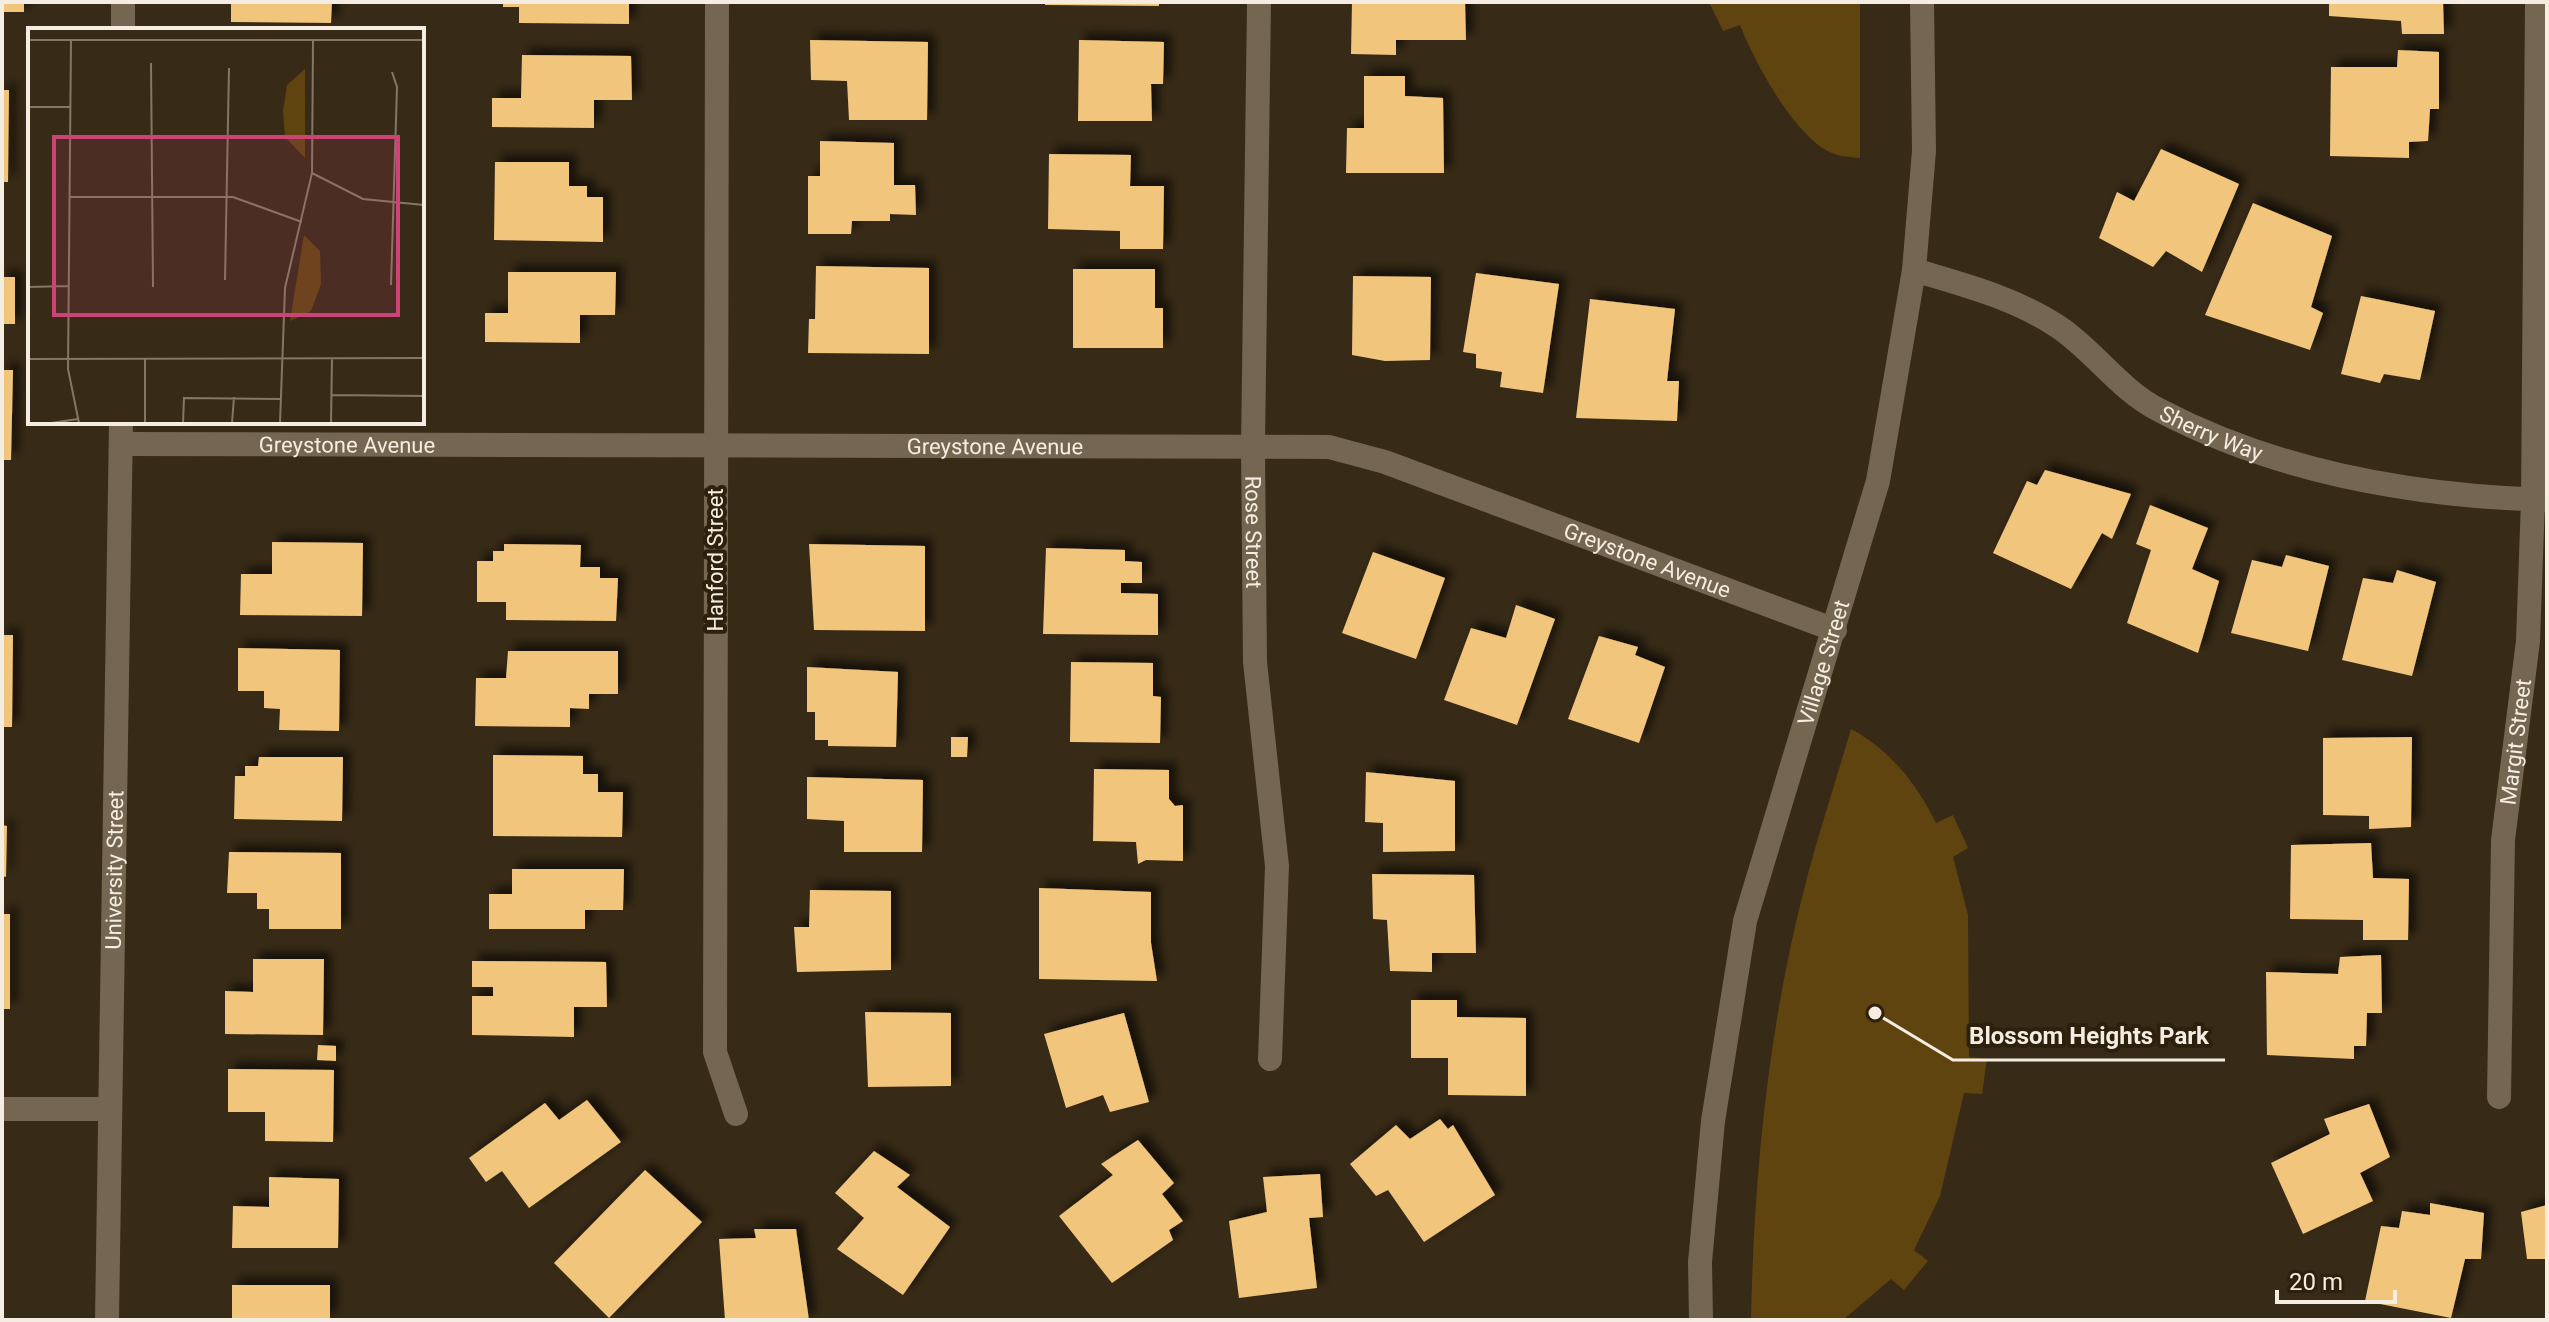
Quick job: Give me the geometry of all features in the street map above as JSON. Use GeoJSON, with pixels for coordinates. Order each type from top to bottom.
{"type":"FeatureCollection","features":[{"type":"Feature","properties":{"kind":"street"},"geometry":{"type":"LineString","coordinates":[[123,2],[123,28]]}},
{"type":"Feature","properties":{"kind":"street","name":"Hanford Street"},"geometry":{"type":"LineString","coordinates":[[717,2],[715,1052],[736,1114]]}},
{"type":"Feature","properties":{"kind":"street","name":"Rose Street"},"geometry":{"type":"LineString","coordinates":[[1259,2],[1253,447],[1255,662],[1277,866],[1270,1059]]}},
{"type":"Feature","properties":{"kind":"street","name":"Village Street"},"geometry":{"type":"LineString","coordinates":[[1701,1320],[1700,1262],[1713,1121],[1745,921],[1878,481],[1914,270],[1924,151],[1922,2]]}},
{"type":"Feature","properties":{"kind":"street","name":"Margit Street"},"geometry":{"type":"LineString","coordinates":[[2499,1097],[2503,840],[2528,641],[2540,500],[2537,2]]}},
{"type":"Feature","properties":{"kind":"street","name":"Sherry Way"},"geometry":{"type":"LineString","coordinates":[[1914,270],[2002,297],[2060,328],[2155,408],[2223,440],[2287,462],[2392,488],[2476,498],[2540,500]]}},
{"type":"Feature","properties":{"kind":"street","name":"Greystone Avenue"},"geometry":{"type":"LineString","coordinates":[[121,433],[715,448],[1329,447],[1357,453],[1835,630]]}},
{"type":"Feature","properties":{"kind":"street","name":"University Street"},"geometry":{"type":"LineString","coordinates":[[107,1320],[121,433]]}},
{"type":"Feature","properties":{"kind":"street"},"geometry":{"type":"LineString","coordinates":[[2,1109],[108,1109]]}},
{"type":"Feature","properties":{"kind":"shaded area"},"geometry":{"type":"Polygon","coordinates":[[[1709,2],[1860,2],[1860,158],[1835,154],[1806,134],[1778,98],[1740,25],[1723,31],[1709,2]]]}},
{"type":"Feature","properties":{"kind":"shaded area"},"geometry":{"type":"Polygon","coordinates":[[[1851,729],[1878,747],[1901,769],[1936,823],[1953,815],[1968,848],[1953,857],[1968,915],[1969,1057],[1987,1059],[1982,1094],[1964,1093],[1940,1196],[1914,1250],[1928,1261],[1904,1290],[1891,1279],[1843,1320],[1751,1320],[1760,1151],[1783,984],[1808,874],[1851,729]]]}},
{"type":"Feature","properties":{"kind":"building"},"geometry":{"type":"Polygon","coordinates":[[[2,2],[24,2],[24,12],[2,12],[2,2]]]}},
{"type":"Feature","properties":{"kind":"building"},"geometry":{"type":"Polygon","coordinates":[[[231,2],[332,2],[331,23],[231,22],[231,2]]]}},
{"type":"Feature","properties":{"kind":"building"},"geometry":{"type":"Polygon","coordinates":[[[503,2],[629,2],[629,24],[519,23],[519,7],[503,7],[503,2]]]}},
{"type":"Feature","properties":{"kind":"building"},"geometry":{"type":"Polygon","coordinates":[[[1045,2],[1159,2],[1159,6],[1045,5],[1045,2]]]}},
{"type":"Feature","properties":{"kind":"building"},"geometry":{"type":"Polygon","coordinates":[[[1352,2],[1465,2],[1466,40],[1396,40],[1396,55],[1351,54],[1352,2]]]}},
{"type":"Feature","properties":{"kind":"building"},"geometry":{"type":"Polygon","coordinates":[[[2329,2],[2443,2],[2444,34],[2402,34],[2401,21],[2329,16],[2329,2]]]}},
{"type":"Feature","properties":{"kind":"building"},"geometry":{"type":"Polygon","coordinates":[[[810,40],[928,42],[927,120],[849,120],[847,81],[811,80],[810,40]]]}},
{"type":"Feature","properties":{"kind":"building"},"geometry":{"type":"Polygon","coordinates":[[[1079,40],[1164,42],[1163,84],[1151,84],[1152,121],[1078,121],[1079,40]]]}},
{"type":"Feature","properties":{"kind":"building"},"geometry":{"type":"Polygon","coordinates":[[[2398,50],[2439,52],[2439,109],[2430,109],[2428,141],[2409,142],[2409,158],[2330,156],[2331,67],[2397,67],[2398,50]]]}},
{"type":"Feature","properties":{"kind":"building"},"geometry":{"type":"Polygon","coordinates":[[[522,55],[631,56],[632,100],[594,100],[594,128],[492,127],[492,98],[521,98],[522,55]]]}},
{"type":"Feature","properties":{"kind":"building"},"geometry":{"type":"Polygon","coordinates":[[[1364,76],[1405,76],[1405,96],[1443,98],[1444,173],[1346,173],[1347,128],[1364,128],[1364,76]]]}},
{"type":"Feature","properties":{"kind":"building"},"geometry":{"type":"Polygon","coordinates":[[[2,90],[9,90],[8,182],[2,182],[2,90]]]}},
{"type":"Feature","properties":{"kind":"building"},"geometry":{"type":"Polygon","coordinates":[[[820,141],[894,143],[894,185],[915,185],[916,215],[890,214],[890,221],[852,221],[851,234],[808,234],[808,176],[820,176],[820,141]]]}},
{"type":"Feature","properties":{"kind":"building"},"geometry":{"type":"Polygon","coordinates":[[[2161,149],[2239,184],[2202,272],[2166,251],[2153,267],[2099,238],[2117,192],[2134,201],[2161,149]]]}},
{"type":"Feature","properties":{"kind":"building"},"geometry":{"type":"Polygon","coordinates":[[[1049,154],[1131,155],[1130,186],[1164,186],[1163,249],[1120,249],[1120,231],[1048,229],[1049,154]]]}},
{"type":"Feature","properties":{"kind":"building"},"geometry":{"type":"Polygon","coordinates":[[[495,162],[569,162],[569,186],[587,186],[587,197],[603,197],[603,242],[494,240],[495,162]]]}},
{"type":"Feature","properties":{"kind":"building"},"geometry":{"type":"Polygon","coordinates":[[[2253,203],[2332,236],[2311,307],[2323,313],[2310,350],[2205,315],[2253,203]]]}},
{"type":"Feature","properties":{"kind":"building"},"geometry":{"type":"Polygon","coordinates":[[[816,266],[929,268],[929,354],[808,353],[809,319],[815,319],[816,266]]]}},
{"type":"Feature","properties":{"kind":"building"},"geometry":{"type":"Polygon","coordinates":[[[1073,269],[1155,269],[1155,308],[1163,308],[1163,348],[1073,348],[1073,269]]]}},
{"type":"Feature","properties":{"kind":"building"},"geometry":{"type":"Polygon","coordinates":[[[508,272],[616,272],[615,315],[580,315],[580,343],[485,342],[485,313],[508,313],[508,272]]]}},
{"type":"Feature","properties":{"kind":"building"},"geometry":{"type":"Polygon","coordinates":[[[1476,273],[1559,284],[1543,393],[1500,387],[1502,372],[1476,368],[1476,354],[1463,352],[1476,273]]]}},
{"type":"Feature","properties":{"kind":"building"},"geometry":{"type":"Polygon","coordinates":[[[1353,276],[1431,277],[1430,360],[1385,361],[1352,355],[1353,276]]]}},
{"type":"Feature","properties":{"kind":"building"},"geometry":{"type":"Polygon","coordinates":[[[2,277],[15,277],[15,324],[2,324],[2,277]]]}},
{"type":"Feature","properties":{"kind":"building"},"geometry":{"type":"Polygon","coordinates":[[[2361,296],[2435,311],[2420,380],[2384,374],[2380,383],[2341,374],[2361,296]]]}},
{"type":"Feature","properties":{"kind":"building"},"geometry":{"type":"Polygon","coordinates":[[[1590,299],[1675,309],[1667,381],[1679,381],[1677,421],[1576,418],[1590,299]]]}},
{"type":"Feature","properties":{"kind":"building"},"geometry":{"type":"Polygon","coordinates":[[[2,370],[13,370],[11,460],[2,460],[2,370]]]}},
{"type":"Feature","properties":{"kind":"building"},"geometry":{"type":"Polygon","coordinates":[[[2045,470],[2131,494],[2112,539],[2102,533],[2071,589],[1993,553],[2027,481],[2037,485],[2045,470]]]}},
{"type":"Feature","properties":{"kind":"building"},"geometry":{"type":"Polygon","coordinates":[[[2150,505],[2208,528],[2192,569],[2219,581],[2198,653],[2127,623],[2151,550],[2136,544],[2150,505]]]}},
{"type":"Feature","properties":{"kind":"building"},"geometry":{"type":"Polygon","coordinates":[[[272,542],[363,543],[362,616],[240,615],[241,574],[272,574],[272,542]]]}},
{"type":"Feature","properties":{"kind":"building"},"geometry":{"type":"Polygon","coordinates":[[[504,544],[581,545],[580,567],[600,567],[600,578],[618,578],[616,621],[506,620],[506,602],[477,602],[477,561],[493,561],[493,551],[504,551],[504,544]]]}},
{"type":"Feature","properties":{"kind":"building"},"geometry":{"type":"Polygon","coordinates":[[[809,544],[925,546],[925,631],[814,630],[809,544]]]}},
{"type":"Feature","properties":{"kind":"building"},"geometry":{"type":"Polygon","coordinates":[[[1046,548],[1125,550],[1125,561],[1142,562],[1142,583],[1121,583],[1121,593],[1158,594],[1158,635],[1043,634],[1046,548]]]}},
{"type":"Feature","properties":{"kind":"building"},"geometry":{"type":"Polygon","coordinates":[[[1373,552],[1445,578],[1416,659],[1342,633],[1373,552]]]}},
{"type":"Feature","properties":{"kind":"building"},"geometry":{"type":"Polygon","coordinates":[[[2286,555],[2329,566],[2308,651],[2231,633],[2252,560],[2282,567],[2286,555]]]}},
{"type":"Feature","properties":{"kind":"building"},"geometry":{"type":"Polygon","coordinates":[[[2397,570],[2436,582],[2412,676],[2342,660],[2363,578],[2393,583],[2397,570]]]}},
{"type":"Feature","properties":{"kind":"building"},"geometry":{"type":"Polygon","coordinates":[[[1516,605],[1555,619],[1517,725],[1444,700],[1471,628],[1506,638],[1516,605]]]}},
{"type":"Feature","properties":{"kind":"building"},"geometry":{"type":"Polygon","coordinates":[[[2,635],[13,635],[12,727],[2,727],[2,635]]]}},
{"type":"Feature","properties":{"kind":"building"},"geometry":{"type":"Polygon","coordinates":[[[1599,636],[1638,647],[1635,655],[1665,667],[1639,743],[1568,719],[1599,636]]]}},
{"type":"Feature","properties":{"kind":"building"},"geometry":{"type":"Polygon","coordinates":[[[238,648],[340,650],[339,731],[279,730],[280,709],[264,708],[264,691],[238,691],[238,648]]]}},
{"type":"Feature","properties":{"kind":"building"},"geometry":{"type":"Polygon","coordinates":[[[508,651],[618,651],[618,694],[589,694],[589,709],[570,708],[570,727],[475,726],[476,678],[506,678],[508,651]]]}},
{"type":"Feature","properties":{"kind":"building"},"geometry":{"type":"Polygon","coordinates":[[[1071,662],[1153,663],[1153,696],[1161,697],[1160,743],[1070,742],[1071,662]]]}},
{"type":"Feature","properties":{"kind":"building"},"geometry":{"type":"Polygon","coordinates":[[[807,667],[898,672],[896,747],[828,746],[828,740],[815,740],[815,712],[807,712],[807,667]]]}},
{"type":"Feature","properties":{"kind":"building"},"geometry":{"type":"Polygon","coordinates":[[[951,737],[968,737],[967,757],[951,757],[951,737]]]}},
{"type":"Feature","properties":{"kind":"building"},"geometry":{"type":"Polygon","coordinates":[[[2412,737],[2411,827],[2369,829],[2369,816],[2323,815],[2323,738],[2412,737]]]}},
{"type":"Feature","properties":{"kind":"building"},"geometry":{"type":"Polygon","coordinates":[[[493,755],[583,756],[583,774],[598,774],[598,792],[623,792],[622,837],[493,836],[493,755]]]}},
{"type":"Feature","properties":{"kind":"building"},"geometry":{"type":"Polygon","coordinates":[[[259,757],[343,757],[342,821],[234,819],[235,776],[245,776],[245,766],[258,766],[259,757]]]}},
{"type":"Feature","properties":{"kind":"building"},"geometry":{"type":"Polygon","coordinates":[[[1094,769],[1169,770],[1169,799],[1175,806],[1183,805],[1183,861],[1146,860],[1138,864],[1136,842],[1093,841],[1094,769]]]}},
{"type":"Feature","properties":{"kind":"building"},"geometry":{"type":"Polygon","coordinates":[[[1366,772],[1455,781],[1455,851],[1383,852],[1383,823],[1365,822],[1366,772]]]}},
{"type":"Feature","properties":{"kind":"building"},"geometry":{"type":"Polygon","coordinates":[[[807,777],[923,780],[922,852],[844,852],[844,821],[807,819],[807,777]]]}},
{"type":"Feature","properties":{"kind":"building"},"geometry":{"type":"Polygon","coordinates":[[[2,825],[7,826],[6,877],[2,876],[2,825]]]}},
{"type":"Feature","properties":{"kind":"building"},"geometry":{"type":"Polygon","coordinates":[[[2371,843],[2373,878],[2409,879],[2408,940],[2363,940],[2363,920],[2290,919],[2291,845],[2371,843]]]}},
{"type":"Feature","properties":{"kind":"building"},"geometry":{"type":"Polygon","coordinates":[[[229,852],[341,853],[341,929],[269,929],[269,909],[257,909],[257,893],[227,893],[229,852]]]}},
{"type":"Feature","properties":{"kind":"building"},"geometry":{"type":"Polygon","coordinates":[[[512,869],[624,869],[623,910],[585,910],[585,929],[489,929],[489,894],[512,894],[512,869]]]}},
{"type":"Feature","properties":{"kind":"building"},"geometry":{"type":"Polygon","coordinates":[[[1372,874],[1474,875],[1476,953],[1432,953],[1432,972],[1390,971],[1387,920],[1373,919],[1372,874]]]}},
{"type":"Feature","properties":{"kind":"building"},"geometry":{"type":"Polygon","coordinates":[[[1039,888],[1151,892],[1151,943],[1157,981],[1039,979],[1039,888]]]}},
{"type":"Feature","properties":{"kind":"building"},"geometry":{"type":"Polygon","coordinates":[[[810,890],[891,891],[891,970],[797,972],[794,927],[809,927],[810,890]]]}},
{"type":"Feature","properties":{"kind":"building"},"geometry":{"type":"Polygon","coordinates":[[[2,914],[10,914],[10,1009],[2,1009],[2,914]]]}},
{"type":"Feature","properties":{"kind":"building"},"geometry":{"type":"Polygon","coordinates":[[[2381,955],[2382,1013],[2367,1013],[2366,1046],[2354,1046],[2354,1059],[2267,1055],[2266,972],[2338,974],[2340,957],[2381,955]]]}},
{"type":"Feature","properties":{"kind":"building"},"geometry":{"type":"Polygon","coordinates":[[[253,959],[324,959],[323,1035],[225,1034],[225,991],[253,992],[253,959]]]}},
{"type":"Feature","properties":{"kind":"building"},"geometry":{"type":"Polygon","coordinates":[[[472,961],[606,962],[607,1007],[574,1007],[574,1037],[472,1035],[472,996],[493,996],[493,987],[472,987],[472,961]]]}},
{"type":"Feature","properties":{"kind":"building"},"geometry":{"type":"Polygon","coordinates":[[[1411,1000],[1457,1000],[1457,1017],[1526,1018],[1526,1096],[1448,1095],[1448,1058],[1411,1058],[1411,1000]]]}},
{"type":"Feature","properties":{"kind":"building"},"geometry":{"type":"Polygon","coordinates":[[[865,1012],[951,1013],[951,1086],[868,1087],[865,1012]]]}},
{"type":"Feature","properties":{"kind":"building"},"geometry":{"type":"Polygon","coordinates":[[[1124,1013],[1149,1102],[1110,1112],[1103,1095],[1066,1108],[1044,1034],[1124,1013]]]}},
{"type":"Feature","properties":{"kind":"building"},"geometry":{"type":"Polygon","coordinates":[[[318,1045],[336,1046],[336,1061],[317,1060],[318,1045]]]}},
{"type":"Feature","properties":{"kind":"building"},"geometry":{"type":"Polygon","coordinates":[[[228,1069],[334,1070],[333,1142],[265,1141],[265,1112],[228,1112],[228,1069]]]}},
{"type":"Feature","properties":{"kind":"building"},"geometry":{"type":"Polygon","coordinates":[[[587,1100],[621,1142],[529,1208],[502,1171],[486,1182],[469,1158],[545,1103],[559,1120],[587,1100]]]}},
{"type":"Feature","properties":{"kind":"building"},"geometry":{"type":"Polygon","coordinates":[[[2369,1104],[2390,1157],[2360,1173],[2373,1201],[2303,1234],[2271,1163],[2330,1134],[2324,1119],[2369,1104]]]}},
{"type":"Feature","properties":{"kind":"building"},"geometry":{"type":"Polygon","coordinates":[[[1440,1119],[1448,1129],[1453,1125],[1495,1195],[1424,1242],[1388,1190],[1376,1196],[1350,1164],[1396,1125],[1410,1139],[1440,1119]]]}},
{"type":"Feature","properties":{"kind":"building"},"geometry":{"type":"Polygon","coordinates":[[[1138,1140],[1174,1183],[1162,1194],[1183,1221],[1169,1230],[1173,1240],[1112,1283],[1059,1216],[1113,1175],[1101,1164],[1138,1140]]]}},
{"type":"Feature","properties":{"kind":"building"},"geometry":{"type":"Polygon","coordinates":[[[874,1151],[910,1175],[897,1187],[950,1227],[903,1295],[837,1249],[864,1218],[835,1193],[874,1151]]]}},
{"type":"Feature","properties":{"kind":"building"},"geometry":{"type":"Polygon","coordinates":[[[645,1170],[702,1222],[609,1318],[554,1263],[645,1170]]]}},
{"type":"Feature","properties":{"kind":"building"},"geometry":{"type":"Polygon","coordinates":[[[1320,1174],[1323,1217],[1309,1218],[1317,1288],[1239,1298],[1229,1221],[1267,1212],[1263,1177],[1320,1174]]]}},
{"type":"Feature","properties":{"kind":"building"},"geometry":{"type":"Polygon","coordinates":[[[269,1177],[339,1179],[338,1248],[232,1248],[233,1206],[269,1207],[269,1177]]]}},
{"type":"Feature","properties":{"kind":"building"},"geometry":{"type":"Polygon","coordinates":[[[2430,1203],[2484,1213],[2481,1259],[2465,1259],[2451,1318],[2365,1301],[2381,1226],[2399,1228],[2402,1211],[2430,1215],[2430,1203]]]}},
{"type":"Feature","properties":{"kind":"building"},"geometry":{"type":"Polygon","coordinates":[[[2547,1205],[2547,1259],[2527,1259],[2521,1212],[2547,1205]]]}},
{"type":"Feature","properties":{"kind":"building"},"geometry":{"type":"Polygon","coordinates":[[[754,1229],[796,1229],[809,1320],[725,1320],[719,1239],[756,1238],[754,1229]]]}},
{"type":"Feature","properties":{"kind":"building"},"geometry":{"type":"Polygon","coordinates":[[[232,1285],[330,1285],[330,1320],[232,1320],[232,1285]]]}},
{"type":"Feature","properties":{"kind":"place","name":"Blossom Heights Park"},"geometry":{"type":"Point","coordinates":[1875,1013]}}]}
